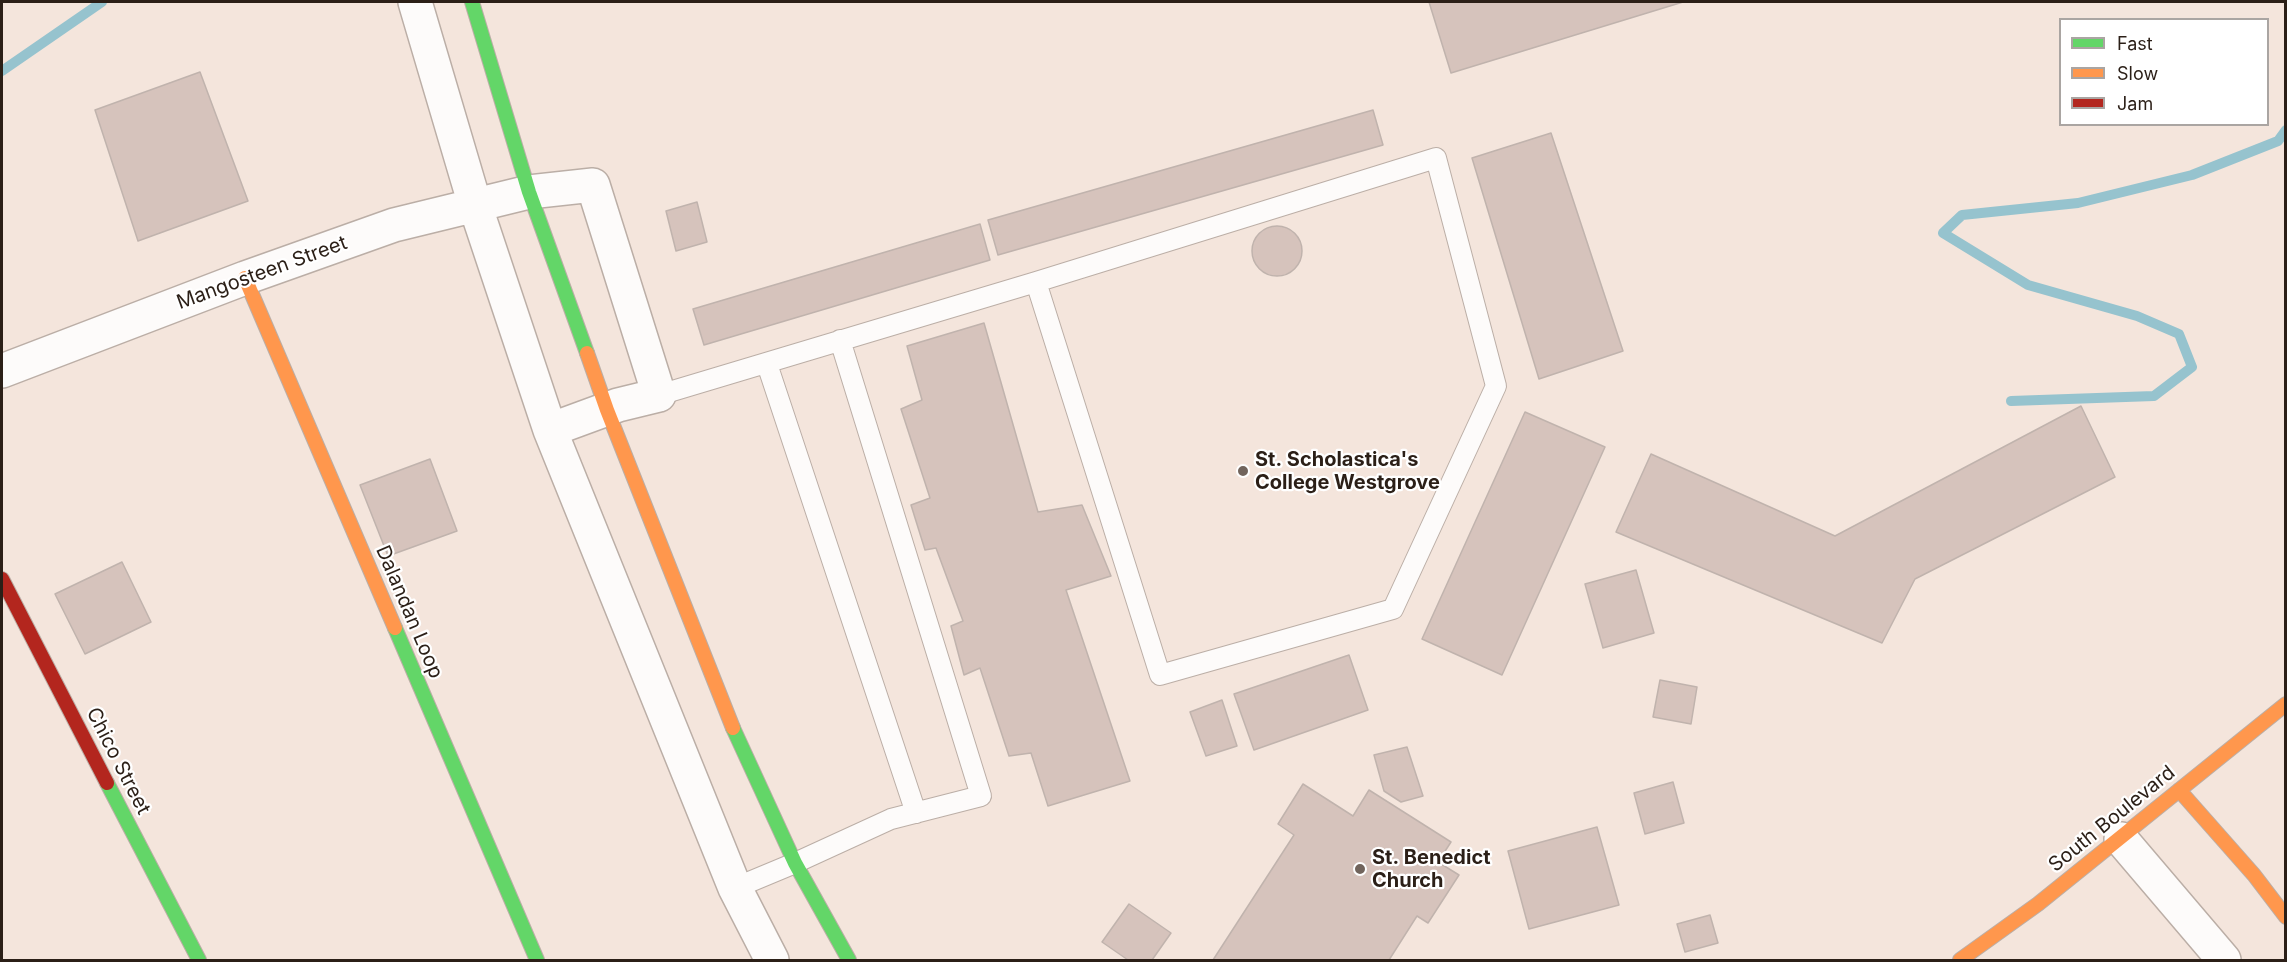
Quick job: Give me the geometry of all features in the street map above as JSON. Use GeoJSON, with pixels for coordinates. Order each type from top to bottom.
{"type":"FeatureCollection","features":[{"type":"Feature","properties":{"kind":"street"},"geometry":{"type":"LineString","coordinates":[[415,2],[475,205],[550,430],[735,888],[772,960]]}},
{"type":"Feature","properties":{"kind":"street"},"geometry":{"type":"LineString","coordinates":[[472,2],[529,192],[608,410],[732,726],[795,863],[849,960]]}},
{"type":"Feature","properties":{"kind":"street","name":"Mangosteen Street"},"geometry":{"type":"LineString","coordinates":[[2,371],[245,278],[394,225],[529,192],[593,185],[659,395]]}},
{"type":"Feature","properties":{"kind":"street","name":"Dalandan Loop"},"geometry":{"type":"LineString","coordinates":[[245,278],[537,960]]}},
{"type":"Feature","properties":{"kind":"street"},"geometry":{"type":"LineString","coordinates":[[550,430],[659,395]]}},
{"type":"Feature","properties":{"kind":"street","name":"Chico Street"},"geometry":{"type":"LineString","coordinates":[[2,579],[199,960]]}},
{"type":"Feature","properties":{"kind":"street","name":"South Boulevard"},"geometry":{"type":"LineString","coordinates":[[1960,960],[2038,904],[2121,839],[2286,704]]}},
{"type":"Feature","properties":{"kind":"street"},"geometry":{"type":"LineString","coordinates":[[2179,790],[2254,875],[2286,917]]}},
{"type":"Feature","properties":{"kind":"street"},"geometry":{"type":"LineString","coordinates":[[2121,839],[2224,960]]}},
{"type":"Feature","properties":{"kind":"lane"},"geometry":{"type":"LineString","coordinates":[[659,395],[1036,282],[1436,158],[1496,386],[1393,609],[1160,675],[1036,282]]}},
{"type":"Feature","properties":{"kind":"lane"},"geometry":{"type":"LineString","coordinates":[[735,888],[891,819],[981,796],[840,340]]}},
{"type":"Feature","properties":{"kind":"lane"},"geometry":{"type":"LineString","coordinates":[[767,364],[916,813]]}},
{"type":"Feature","properties":{"kind":"building"},"geometry":{"type":"Polygon","coordinates":[[[1429,2],[1683,2],[1451,73],[1429,2]]]}},
{"type":"Feature","properties":{"kind":"building"},"geometry":{"type":"Polygon","coordinates":[[[200,72],[248,201],[138,241],[95,110],[200,72]]]}},
{"type":"Feature","properties":{"kind":"building"},"geometry":{"type":"Polygon","coordinates":[[[1373,110],[1383,145],[998,255],[988,220],[1373,110]]]}},
{"type":"Feature","properties":{"kind":"building"},"geometry":{"type":"Polygon","coordinates":[[[1551,133],[1623,351],[1539,379],[1472,158],[1551,133]]]}},
{"type":"Feature","properties":{"kind":"building"},"geometry":{"type":"Polygon","coordinates":[[[697,202],[707,242],[676,251],[666,211],[697,202]]]}},
{"type":"Feature","properties":{"kind":"building"},"geometry":{"type":"Polygon","coordinates":[[[980,224],[990,260],[704,345],[693,309],[980,224]]]}},
{"type":"Feature","properties":{"kind":"building"},"geometry":{"type":"Polygon","coordinates":[[[1272,226],[1282,226],[1295,233],[1302,246],[1302,256],[1295,269],[1282,276],[1272,276],[1263,272],[1256,265],[1252,256],[1252,246],[1256,237],[1263,230],[1272,226]]]}},
{"type":"Feature","properties":{"kind":"building"},"geometry":{"type":"Polygon","coordinates":[[[984,323],[1038,512],[1082,505],[1111,576],[1066,590],[1130,781],[1048,806],[1031,753],[1009,756],[980,668],[964,675],[951,626],[963,621],[936,548],[925,550],[911,505],[930,498],[901,409],[922,400],[907,346],[984,323]]]}},
{"type":"Feature","properties":{"kind":"building"},"geometry":{"type":"Polygon","coordinates":[[[2081,406],[2115,477],[1915,579],[1882,643],[1616,532],[1651,454],[1835,536],[2081,406]]]}},
{"type":"Feature","properties":{"kind":"building"},"geometry":{"type":"Polygon","coordinates":[[[1525,412],[1605,447],[1502,675],[1422,639],[1525,412]]]}},
{"type":"Feature","properties":{"kind":"building"},"geometry":{"type":"Polygon","coordinates":[[[430,459],[457,531],[388,556],[360,485],[430,459]]]}},
{"type":"Feature","properties":{"kind":"building"},"geometry":{"type":"Polygon","coordinates":[[[122,562],[151,622],[85,654],[55,594],[122,562]]]}},
{"type":"Feature","properties":{"kind":"building"},"geometry":{"type":"Polygon","coordinates":[[[1636,570],[1654,633],[1603,648],[1585,584],[1636,570]]]}},
{"type":"Feature","properties":{"kind":"building"},"geometry":{"type":"Polygon","coordinates":[[[1349,655],[1368,710],[1254,750],[1234,694],[1349,655]]]}},
{"type":"Feature","properties":{"kind":"building"},"geometry":{"type":"Polygon","coordinates":[[[1660,680],[1697,687],[1691,724],[1653,717],[1660,680]]]}},
{"type":"Feature","properties":{"kind":"building"},"geometry":{"type":"Polygon","coordinates":[[[1222,700],[1237,746],[1206,756],[1190,712],[1222,700]]]}},
{"type":"Feature","properties":{"kind":"building"},"geometry":{"type":"Polygon","coordinates":[[[1407,747],[1423,796],[1401,802],[1384,791],[1374,755],[1407,747]]]}},
{"type":"Feature","properties":{"kind":"building"},"geometry":{"type":"Polygon","coordinates":[[[1673,782],[1684,823],[1645,834],[1634,793],[1673,782]]]}},
{"type":"Feature","properties":{"kind":"building","name":"St. Benedict Church"},"geometry":{"type":"Polygon","coordinates":[[[1303,784],[1353,816],[1369,790],[1451,842],[1438,862],[1459,875],[1428,923],[1417,916],[1389,960],[1213,960],[1294,835],[1278,824],[1303,784]]]}},
{"type":"Feature","properties":{"kind":"building"},"geometry":{"type":"Polygon","coordinates":[[[1597,827],[1619,905],[1529,929],[1508,851],[1597,827]]]}},
{"type":"Feature","properties":{"kind":"building"},"geometry":{"type":"Polygon","coordinates":[[[1129,904],[1171,933],[1152,960],[1128,960],[1102,942],[1129,904]]]}},
{"type":"Feature","properties":{"kind":"building"},"geometry":{"type":"Polygon","coordinates":[[[1710,915],[1718,943],[1685,952],[1677,924],[1710,915]]]}},
{"type":"Feature","properties":{"kind":"waterway"},"geometry":{"type":"LineString","coordinates":[[2,71],[102,2]]}},
{"type":"Feature","properties":{"kind":"waterway"},"geometry":{"type":"LineString","coordinates":[[2011,401],[2154,396],[2192,367],[2179,334],[2137,316],[2028,285],[1943,233],[1962,215],[2078,203],[2192,175],[2278,141],[2286,130]]}},
{"type":"Feature","properties":{"kind":"traffic: fast"},"geometry":{"type":"LineString","coordinates":[[472,2],[529,192],[587,353]]}},
{"type":"Feature","properties":{"kind":"traffic: fast"},"geometry":{"type":"LineString","coordinates":[[395,628],[537,960]]}},
{"type":"Feature","properties":{"kind":"traffic: fast"},"geometry":{"type":"LineString","coordinates":[[733,728],[795,863],[849,960]]}},
{"type":"Feature","properties":{"kind":"traffic: fast"},"geometry":{"type":"LineString","coordinates":[[107,783],[199,960]]}},
{"type":"Feature","properties":{"kind":"traffic: slow"},"geometry":{"type":"LineString","coordinates":[[245,278],[395,628]]}},
{"type":"Feature","properties":{"kind":"traffic: slow"},"geometry":{"type":"LineString","coordinates":[[587,353],[607,410],[733,728]]}},
{"type":"Feature","properties":{"kind":"traffic: slow"},"geometry":{"type":"LineString","coordinates":[[1960,960],[2038,904],[2286,704]]}},
{"type":"Feature","properties":{"kind":"traffic: slow"},"geometry":{"type":"LineString","coordinates":[[2179,790],[2254,875],[2286,917]]}},
{"type":"Feature","properties":{"kind":"traffic: jam"},"geometry":{"type":"LineString","coordinates":[[2,579],[107,783]]}},
{"type":"Feature","properties":{"kind":"place","name":"St. Scholastica's College Westgrove"},"geometry":{"type":"Point","coordinates":[1243,471]}},
{"type":"Feature","properties":{"kind":"place","name":"St. Benedict Church"},"geometry":{"type":"Point","coordinates":[1360,869]}}]}
